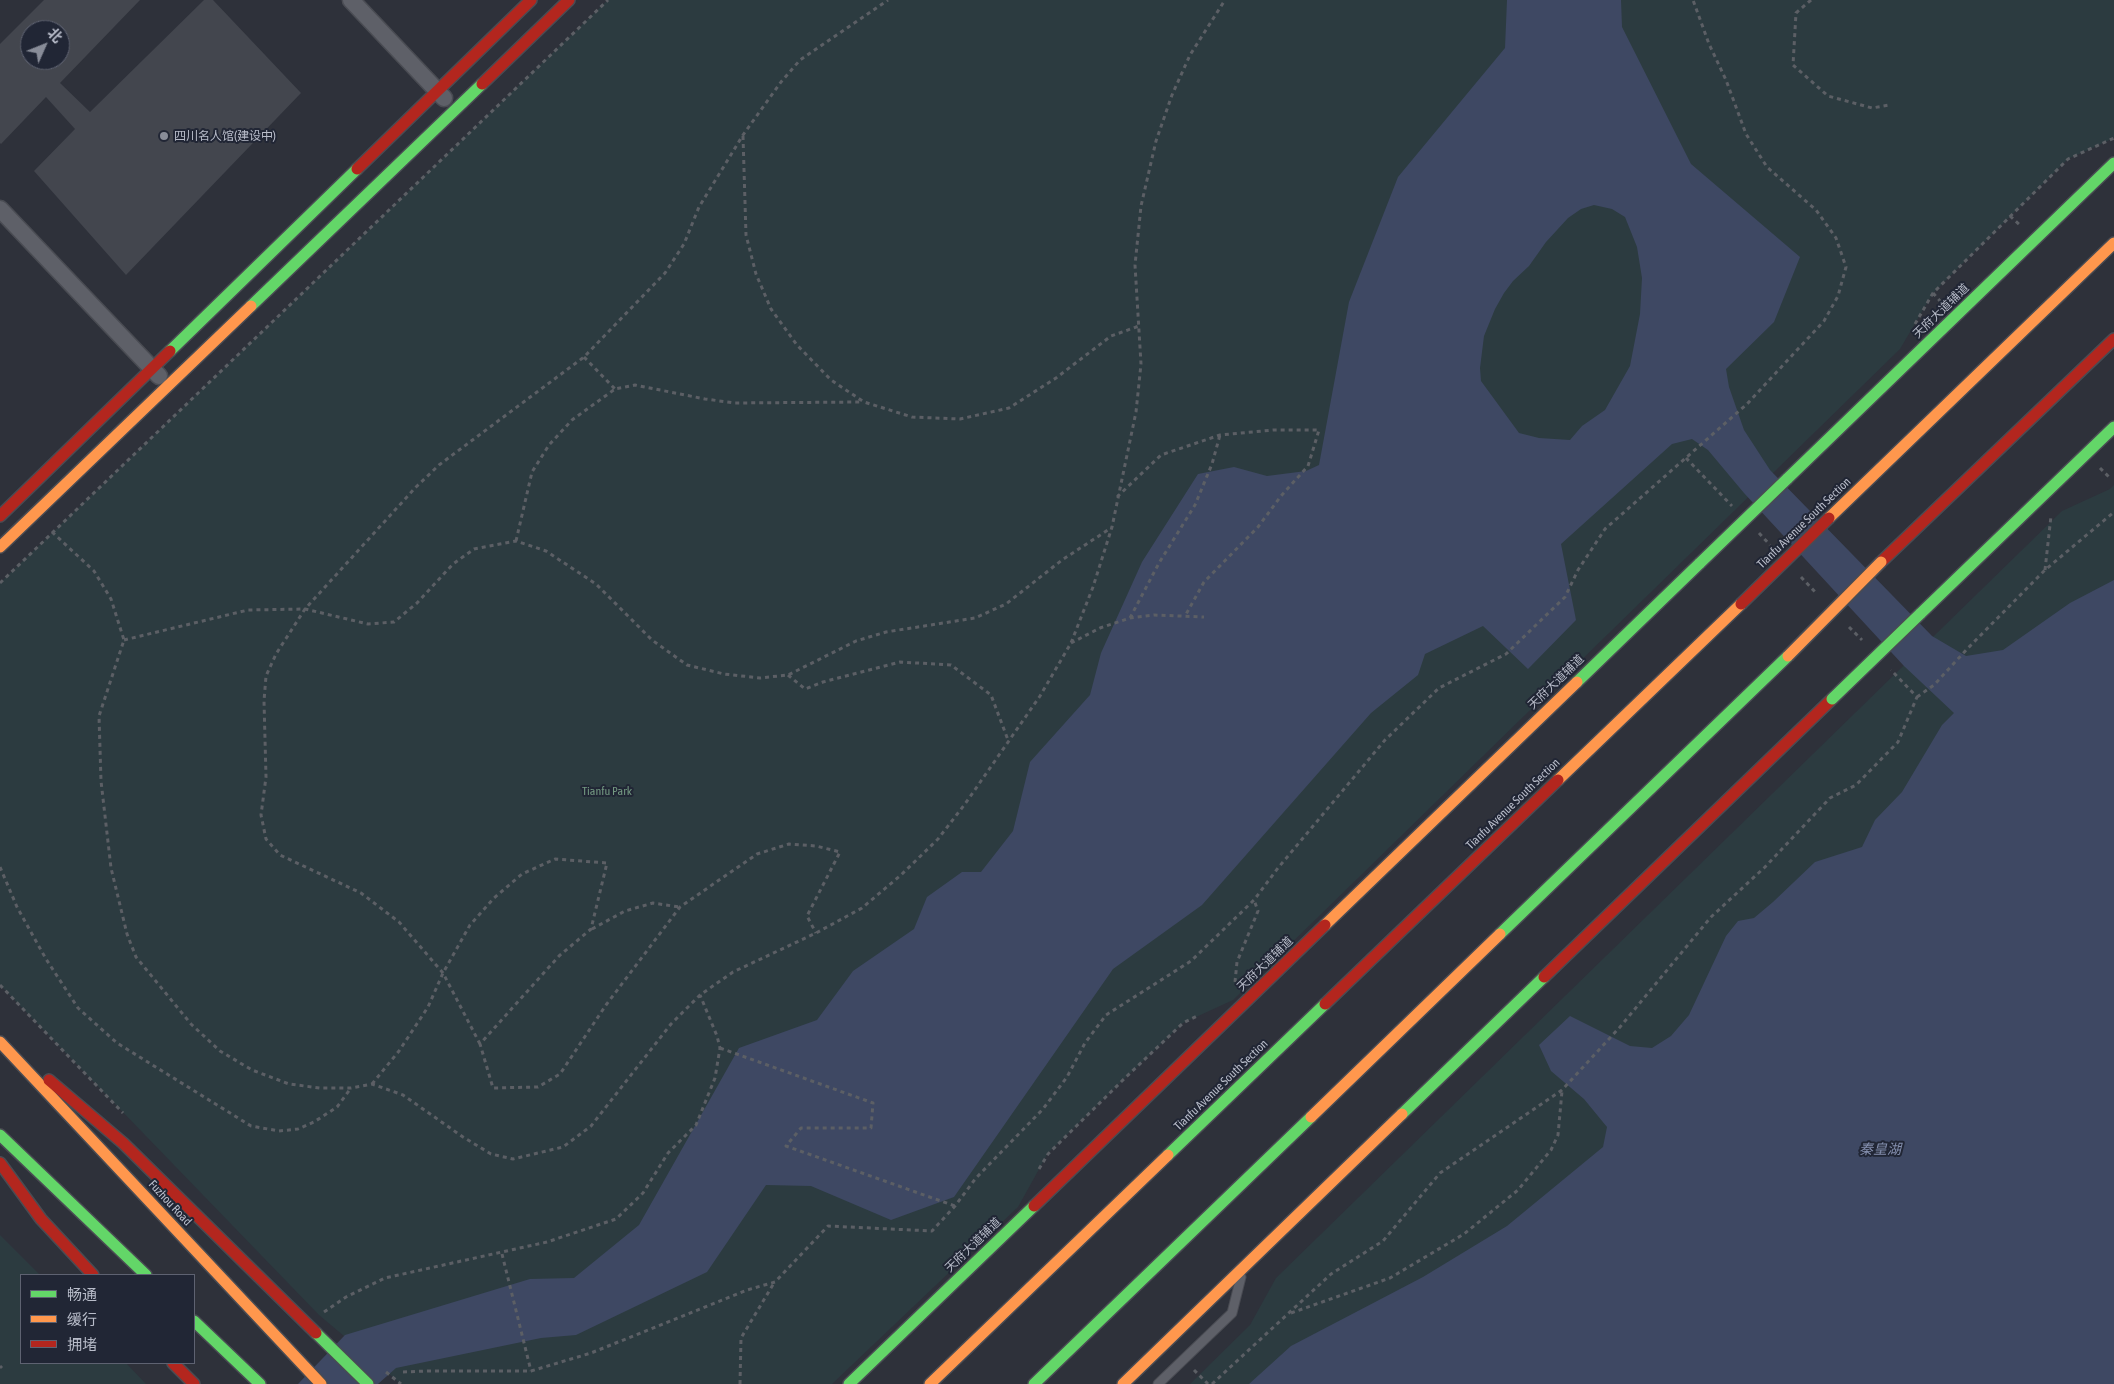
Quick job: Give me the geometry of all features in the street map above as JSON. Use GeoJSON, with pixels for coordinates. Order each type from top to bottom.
{"type":"FeatureCollection","features":[{"type":"Feature","properties":{"kind":"main road"},"geometry":{"type":"LineString","coordinates":[[0,516],[437,89],[531,0]]}},
{"type":"Feature","properties":{"kind":"main road"},"geometry":{"type":"LineString","coordinates":[[0,547],[569,0]]}},
{"type":"Feature","properties":{"kind":"main road","name":"天府大道辅道"},"geometry":{"type":"LineString","coordinates":[[849,1384],[2114,163]]}},
{"type":"Feature","properties":{"kind":"main road","name":"Tianfu Avenue South Section"},"geometry":{"type":"LineString","coordinates":[[930,1384],[2114,244]]}},
{"type":"Feature","properties":{"kind":"main road"},"geometry":{"type":"LineString","coordinates":[[1034,1384],[1788,656],[1881,562],[2114,339]]}},
{"type":"Feature","properties":{"kind":"main road"},"geometry":{"type":"LineString","coordinates":[[1122,1384],[2114,427]]}},
{"type":"Feature","properties":{"kind":"main road"},"geometry":{"type":"LineString","coordinates":[[0,1038],[123,1143],[368,1384]]}},
{"type":"Feature","properties":{"kind":"main road","name":"Fuzhou Road"},"geometry":{"type":"LineString","coordinates":[[0,1042],[321,1384]]}},
{"type":"Feature","properties":{"kind":"main road"},"geometry":{"type":"LineString","coordinates":[[0,1135],[145,1274]]}},
{"type":"Feature","properties":{"kind":"main road"},"geometry":{"type":"LineString","coordinates":[[0,1163],[41,1219],[92,1274]]}},
{"type":"Feature","properties":{"kind":"main road"},"geometry":{"type":"LineString","coordinates":[[195,1322],[260,1384]]}},
{"type":"Feature","properties":{"kind":"main road"},"geometry":{"type":"LineString","coordinates":[[174,1364],[194,1384]]}},
{"type":"Feature","properties":{"kind":"main road"},"geometry":{"type":"LineString","coordinates":[[357,1374],[374,1384]]}},
{"type":"Feature","properties":{"kind":"street"},"geometry":{"type":"LineString","coordinates":[[351,0],[437,89],[454,112]]}},
{"type":"Feature","properties":{"kind":"street"},"geometry":{"type":"LineString","coordinates":[[0,210],[167,386]]}},
{"type":"Feature","properties":{"kind":"lane"},"geometry":{"type":"LineString","coordinates":[[1158,1384],[1232,1313],[1244,1266]]}},
{"type":"Feature","properties":{"kind":"path"},"geometry":{"type":"LineString","coordinates":[[0,582],[608,0]]}},
{"type":"Feature","properties":{"kind":"path"},"geometry":{"type":"LineString","coordinates":[[816,933],[807,916],[840,852],[816,846],[789,844],[757,854],[680,907],[606,1005],[560,1074],[538,1087],[493,1088],[480,1044],[443,973],[399,922],[361,893],[280,855],[266,839],[261,815],[266,777],[264,701],[266,676],[276,654],[305,609],[416,487],[439,465],[584,357],[665,273],[684,244],[699,207],[743,135],[781,82],[800,60],[888,0]]}},
{"type":"Feature","properties":{"kind":"path"},"geometry":{"type":"LineString","coordinates":[[52,532],[94,571],[111,599],[124,640],[99,716],[101,771],[111,868],[127,934],[136,957],[191,1024],[220,1051],[252,1070],[289,1084],[320,1088],[351,1088],[372,1084],[403,1095],[463,1138],[491,1154],[513,1159],[562,1147],[591,1126],[670,1024],[700,995],[733,972],[816,933],[862,908],[901,875],[938,839],[965,804],[1040,696],[1071,643],[1112,527],[1137,402],[1142,364],[1135,265],[1141,206],[1156,140],[1172,95],[1190,55],[1225,0]]}},
{"type":"Feature","properties":{"kind":"path"},"geometry":{"type":"LineString","coordinates":[[740,1384],[741,1338],[775,1282],[828,1226],[932,1231],[955,1206],[976,1178],[1043,1109],[1067,1077],[1085,1043],[1106,1015],[1191,961],[1254,900],[1278,868],[1385,740],[1439,688],[1506,654],[1565,597],[1578,570],[1606,529],[1747,404],[1824,321],[1838,296],[1846,267],[1836,238],[1816,210],[1767,167],[1746,134],[1693,0]]}},
{"type":"Feature","properties":{"kind":"path"},"geometry":{"type":"LineString","coordinates":[[1811,0],[1796,13],[1793,65],[1828,96],[1872,108],[1889,105]]}},
{"type":"Feature","properties":{"kind":"path"},"geometry":{"type":"LineString","coordinates":[[743,135],[746,235],[756,274],[771,309],[797,345],[831,380],[864,402],[912,417],[960,419],[1009,408],[1056,378],[1111,336],[1139,326]]}},
{"type":"Feature","properties":{"kind":"path"},"geometry":{"type":"LineString","coordinates":[[1914,325],[1933,293],[2068,159],[2114,138]]}},
{"type":"Feature","properties":{"kind":"path"},"geometry":{"type":"LineString","coordinates":[[584,357],[615,389]]}},
{"type":"Feature","properties":{"kind":"path"},"geometry":{"type":"LineString","coordinates":[[516,541],[532,472],[549,445],[572,420],[615,389],[635,385],[735,403],[864,402]]}},
{"type":"Feature","properties":{"kind":"path"},"geometry":{"type":"LineString","coordinates":[[1117,498],[1161,455],[1220,434],[1273,430],[1319,430],[1308,466],[1280,496],[1258,527],[1204,582],[1185,616]]}},
{"type":"Feature","properties":{"kind":"path"},"geometry":{"type":"LineString","coordinates":[[1130,618],[1159,563],[1195,505],[1212,464],[1220,434]]}},
{"type":"Feature","properties":{"kind":"path"},"geometry":{"type":"LineString","coordinates":[[2097,465],[2110,478]]}},
{"type":"Feature","properties":{"kind":"path"},"geometry":{"type":"LineString","coordinates":[[2045,570],[2052,508]]}},
{"type":"Feature","properties":{"kind":"path"},"geometry":{"type":"LineString","coordinates":[[1917,697],[1934,685],[2045,570],[2114,512]]}},
{"type":"Feature","properties":{"kind":"path"},"geometry":{"type":"LineString","coordinates":[[124,640],[248,610],[305,609],[331,613],[368,624],[394,622],[417,604],[453,564],[474,550],[516,541],[546,551],[596,584],[652,640],[687,665],[724,674],[760,678],[788,675],[856,641],[886,632],[975,618],[1006,604],[1062,560],[1112,527]]}},
{"type":"Feature","properties":{"kind":"path"},"geometry":{"type":"LineString","coordinates":[[1071,643],[1100,628],[1130,618],[1154,615],[1204,617]]}},
{"type":"Feature","properties":{"kind":"path"},"geometry":{"type":"LineString","coordinates":[[788,675],[804,689],[823,682],[900,662],[951,665],[991,695],[1008,740]]}},
{"type":"Feature","properties":{"kind":"path"},"geometry":{"type":"LineString","coordinates":[[372,1084],[399,1051],[423,1014],[470,925],[494,898],[522,874],[555,859],[607,863],[591,929]]}},
{"type":"Feature","properties":{"kind":"path"},"geometry":{"type":"LineString","coordinates":[[0,867],[17,907],[46,959],[78,1008],[116,1043],[251,1126],[278,1131],[298,1129],[314,1122],[337,1107],[351,1088]]}},
{"type":"Feature","properties":{"kind":"path"},"geometry":{"type":"LineString","coordinates":[[1234,990],[1237,962],[1258,912],[1254,900]]}},
{"type":"Feature","properties":{"kind":"path"},"geometry":{"type":"LineString","coordinates":[[480,1044],[559,956],[591,929],[625,911],[653,903],[680,907]]}},
{"type":"Feature","properties":{"kind":"path"},"geometry":{"type":"LineString","coordinates":[[319,1316],[346,1297],[385,1278],[425,1268],[502,1254],[547,1242],[616,1218],[643,1194],[668,1152],[696,1125],[715,1078],[720,1048],[700,995]]}},
{"type":"Feature","properties":{"kind":"path"},"geometry":{"type":"LineString","coordinates":[[1212,1384],[1290,1314],[1331,1274],[1383,1240],[1440,1173],[1562,1090],[1620,1027]]}},
{"type":"Feature","properties":{"kind":"path"},"geometry":{"type":"LineString","coordinates":[[720,1048],[873,1103],[871,1128],[801,1128],[786,1146],[955,1206]]}},
{"type":"Feature","properties":{"kind":"path"},"geometry":{"type":"LineString","coordinates":[[1290,1314],[1390,1278],[1464,1234],[1518,1190],[1551,1150],[1558,1135],[1562,1090]]}},
{"type":"Feature","properties":{"kind":"path"},"geometry":{"type":"LineString","coordinates":[[502,1254],[531,1371]]}},
{"type":"Feature","properties":{"kind":"path"},"geometry":{"type":"LineString","coordinates":[[403,1372],[428,1370],[531,1371],[591,1353],[747,1290],[775,1282]]}},
{"type":"Feature","properties":{"kind":"path"},"geometry":{"type":"LineString","coordinates":[[1194,1370],[1208,1384]]}},
{"type":"Feature","properties":{"kind":"green space","name":"Tianfu Park"},"geometry":{"type":"Polygon","coordinates":[[[608,0],[2114,0],[2114,138],[2068,159],[1933,293],[1900,349],[1233,1000],[1183,1023],[1124,1079],[1048,1153],[1018,1207],[832,1384],[401,1384],[319,1315],[0,985],[0,583],[608,0]]]}},
{"type":"Feature","properties":{"kind":"green space","name":"秦皇湖"},"geometry":{"type":"Polygon","coordinates":[[[2114,485],[2114,1384],[1190,1384],[1250,1325],[1276,1278],[2062,511],[2110,489],[2114,485]]]}},
{"type":"Feature","properties":{"kind":"green space"},"geometry":{"type":"Polygon","coordinates":[[[0,1235],[39,1274],[20,1274],[20,1364],[127,1364],[146,1384],[0,1384],[0,1235]]]}},
{"type":"Feature","properties":{"kind":"water"},"geometry":{"type":"Polygon","coordinates":[[[1507,0],[1621,0],[1622,27],[1691,164],[1800,257],[1774,322],[1726,369],[1729,387],[1744,430],[1770,470],[1932,636],[1966,656],[2003,650],[2070,603],[2114,580],[2114,1384],[1249,1384],[1291,1346],[1423,1277],[1507,1226],[1603,1147],[1607,1127],[1584,1099],[1551,1071],[1539,1045],[1570,1016],[1630,1046],[1652,1048],[1671,1036],[1689,1015],[1726,936],[1738,921],[1754,918],[1815,862],[1862,847],[1875,820],[1902,792],[1942,725],[1954,713],[1904,666],[1744,493],[1708,450],[1692,439],[1672,444],[1561,544],[1576,620],[1528,669],[1483,626],[1425,654],[1418,675],[1371,713],[1202,905],[1113,969],[954,1197],[891,1220],[811,1186],[766,1185],[707,1272],[576,1335],[541,1338],[396,1368],[378,1384],[298,1384],[345,1335],[530,1279],[574,1278],[639,1225],[739,1048],[817,1020],[853,971],[914,929],[927,897],[962,872],[981,872],[1013,831],[1030,762],[1090,695],[1101,653],[1142,562],[1198,474],[1234,467],[1267,476],[1306,471],[1319,465],[1349,302],[1398,177],[1505,48],[1507,0]],[[1594,205],[1581,209],[1568,218],[1546,242],[1529,266],[1513,281],[1495,309],[1484,336],[1480,368],[1481,381],[1519,433],[1539,438],[1570,440],[1582,426],[1605,410],[1630,366],[1640,314],[1642,278],[1637,247],[1625,217],[1612,209],[1594,205]]]}},
{"type":"Feature","properties":{"kind":"building","name":"四川名人馆(建设中)"},"geometry":{"type":"Polygon","coordinates":[[[44,0],[140,0],[60,83],[90,112],[204,0],[213,0],[301,93],[126,275],[34,171],[75,129],[46,97],[0,143],[0,44],[20,24],[20,70],[70,70],[70,20],[24,20],[44,0]]]}},
{"type":"Feature","properties":{"kind":"traffic: fast"},"geometry":{"type":"LineString","coordinates":[[251,306],[482,84]]}},
{"type":"Feature","properties":{"kind":"traffic: fast"},"geometry":{"type":"LineString","coordinates":[[1787,479],[2114,163]]}},
{"type":"Feature","properties":{"kind":"traffic: fast"},"geometry":{"type":"LineString","coordinates":[[170,351],[357,169]]}},
{"type":"Feature","properties":{"kind":"traffic: fast"},"geometry":{"type":"LineString","coordinates":[[1920,614],[2114,427]]}},
{"type":"Feature","properties":{"kind":"traffic: fast"},"geometry":{"type":"LineString","coordinates":[[1700,563],[1787,479]]}},
{"type":"Feature","properties":{"kind":"traffic: fast"},"geometry":{"type":"LineString","coordinates":[[1577,682],[1700,563]]}},
{"type":"Feature","properties":{"kind":"traffic: fast"},"geometry":{"type":"LineString","coordinates":[[1832,699],[1920,614]]}},
{"type":"Feature","properties":{"kind":"traffic: fast"},"geometry":{"type":"LineString","coordinates":[[1500,934],[1788,656]]}},
{"type":"Feature","properties":{"kind":"traffic: fast"},"geometry":{"type":"LineString","coordinates":[[1402,1114],[1544,977]]}},
{"type":"Feature","properties":{"kind":"traffic: fast"},"geometry":{"type":"LineString","coordinates":[[1168,1155],[1325,1004]]}},
{"type":"Feature","properties":{"kind":"traffic: fast"},"geometry":{"type":"LineString","coordinates":[[1034,1384],[1311,1117]]}},
{"type":"Feature","properties":{"kind":"traffic: fast"},"geometry":{"type":"LineString","coordinates":[[0,1135],[145,1274]]}},
{"type":"Feature","properties":{"kind":"traffic: fast"},"geometry":{"type":"LineString","coordinates":[[849,1384],[1034,1206]]}},
{"type":"Feature","properties":{"kind":"traffic: fast"},"geometry":{"type":"LineString","coordinates":[[195,1322],[260,1384]]}},
{"type":"Feature","properties":{"kind":"traffic: fast"},"geometry":{"type":"LineString","coordinates":[[316,1333],[368,1384]]}},
{"type":"Feature","properties":{"kind":"traffic: slow"},"geometry":{"type":"LineString","coordinates":[[1829,518],[2114,243]]}},
{"type":"Feature","properties":{"kind":"traffic: slow"},"geometry":{"type":"LineString","coordinates":[[0,547],[251,306]]}},
{"type":"Feature","properties":{"kind":"traffic: slow"},"geometry":{"type":"LineString","coordinates":[[1788,656],[1881,562]]}},
{"type":"Feature","properties":{"kind":"traffic: slow"},"geometry":{"type":"LineString","coordinates":[[1558,780],[1741,604]]}},
{"type":"Feature","properties":{"kind":"traffic: slow"},"geometry":{"type":"LineString","coordinates":[[1325,925],[1577,682]]}},
{"type":"Feature","properties":{"kind":"traffic: slow"},"geometry":{"type":"LineString","coordinates":[[1311,1117],[1500,934]]}},
{"type":"Feature","properties":{"kind":"traffic: slow"},"geometry":{"type":"LineString","coordinates":[[0,1042],[321,1384]]}},
{"type":"Feature","properties":{"kind":"traffic: slow"},"geometry":{"type":"LineString","coordinates":[[1123,1384],[1402,1114]]}},
{"type":"Feature","properties":{"kind":"traffic: slow"},"geometry":{"type":"LineString","coordinates":[[930,1384],[1168,1155]]}},
{"type":"Feature","properties":{"kind":"traffic: jam"},"geometry":{"type":"LineString","coordinates":[[357,169],[531,0]]}},
{"type":"Feature","properties":{"kind":"traffic: jam"},"geometry":{"type":"LineString","coordinates":[[482,84],[569,0]]}},
{"type":"Feature","properties":{"kind":"traffic: jam"},"geometry":{"type":"LineString","coordinates":[[1881,562],[2114,339]]}},
{"type":"Feature","properties":{"kind":"traffic: jam"},"geometry":{"type":"LineString","coordinates":[[0,516],[170,351]]}},
{"type":"Feature","properties":{"kind":"traffic: jam"},"geometry":{"type":"LineString","coordinates":[[1741,604],[1829,518]]}},
{"type":"Feature","properties":{"kind":"traffic: jam"},"geometry":{"type":"LineString","coordinates":[[1544,977],[1832,699]]}},
{"type":"Feature","properties":{"kind":"traffic: jam"},"geometry":{"type":"LineString","coordinates":[[1325,1004],[1558,780]]}},
{"type":"Feature","properties":{"kind":"traffic: jam"},"geometry":{"type":"LineString","coordinates":[[1034,1206],[1325,925]]}},
{"type":"Feature","properties":{"kind":"traffic: jam"},"geometry":{"type":"LineString","coordinates":[[49,1080],[123,1143],[316,1333]]}},
{"type":"Feature","properties":{"kind":"traffic: jam"},"geometry":{"type":"LineString","coordinates":[[0,1163],[41,1219],[92,1274]]}},
{"type":"Feature","properties":{"kind":"traffic: jam"},"geometry":{"type":"LineString","coordinates":[[174,1364],[194,1384]]}},
{"type":"Feature","properties":{"kind":"place","name":"四川名人馆(建设中)"},"geometry":{"type":"Point","coordinates":[164,136]}}]}
